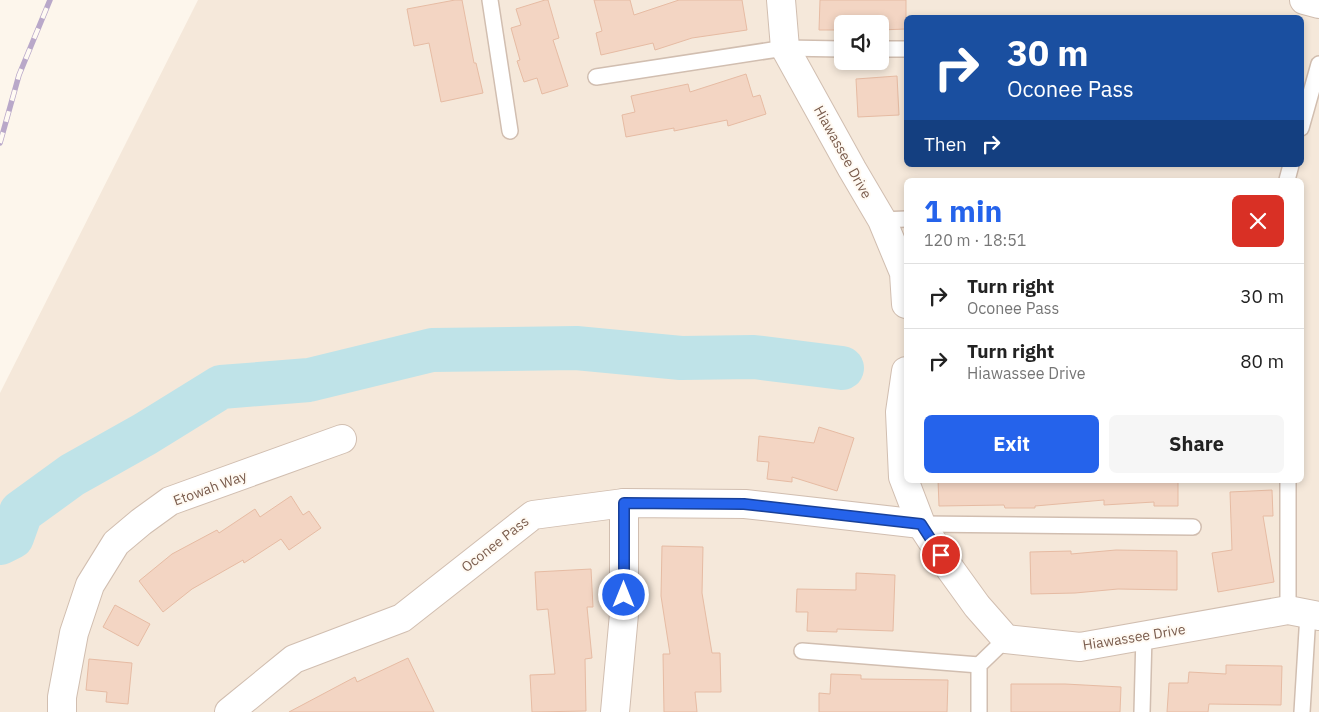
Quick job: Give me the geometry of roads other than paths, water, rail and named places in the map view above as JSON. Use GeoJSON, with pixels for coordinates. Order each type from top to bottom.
{"type":"FeatureCollection","features":[{"type":"Feature","properties":{"kind":"street","name":"Hiawassee Drive"},"geometry":{"type":"LineString","coordinates":[[781,0],[786,48],[852,169],[894,220],[904,273]]}},
{"type":"Feature","properties":{"kind":"street"},"geometry":{"type":"LineString","coordinates":[[1304,0],[1319,4]]}},
{"type":"Feature","properties":{"kind":"street"},"geometry":{"type":"LineString","coordinates":[[904,385],[900,412],[904,480]]}},
{"type":"Feature","properties":{"kind":"street","name":"Etowah Way"},"geometry":{"type":"LineString","coordinates":[[62,712],[62,697],[74,633],[90,585],[116,543],[170,501],[342,438]]}},
{"type":"Feature","properties":{"kind":"street"},"geometry":{"type":"LineString","coordinates":[[905,483],[921,524],[977,606],[1006,639]]}},
{"type":"Feature","properties":{"kind":"street"},"geometry":{"type":"LineString","coordinates":[[615,712],[624,614],[624,503]]}},
{"type":"Feature","properties":{"kind":"street","name":"Oconee Pass"},"geometry":{"type":"LineString","coordinates":[[229,712],[294,659],[402,618],[533,514],[624,503],[744,504],[921,524]]}},
{"type":"Feature","properties":{"kind":"street","name":"Hiawassee Drive"},"geometry":{"type":"LineString","coordinates":[[1006,639],[1080,647],[1144,635],[1305,613]]}},
{"type":"Feature","properties":{"kind":"lane"},"geometry":{"type":"LineString","coordinates":[[490,0],[510,131]]}},
{"type":"Feature","properties":{"kind":"lane"},"geometry":{"type":"LineString","coordinates":[[596,77],[786,48],[834,49]]}},
{"type":"Feature","properties":{"kind":"lane"},"geometry":{"type":"LineString","coordinates":[[889,49],[904,49]]}},
{"type":"Feature","properties":{"kind":"lane"},"geometry":{"type":"LineString","coordinates":[[1304,117],[1319,64]]}},
{"type":"Feature","properties":{"kind":"lane"},"geometry":{"type":"LineString","coordinates":[[1288,483],[1305,613],[1302,712]]}},
{"type":"Feature","properties":{"kind":"lane"},"geometry":{"type":"LineString","coordinates":[[921,524],[1193,527]]}},
{"type":"Feature","properties":{"kind":"lane"},"geometry":{"type":"LineString","coordinates":[[1142,712],[1144,635]]}},
{"type":"Feature","properties":{"kind":"lane"},"geometry":{"type":"LineString","coordinates":[[979,712],[979,665],[1006,639]]}},
{"type":"Feature","properties":{"kind":"lane"},"geometry":{"type":"LineString","coordinates":[[802,651],[979,665]]}},
{"type":"Feature","properties":{"kind":"waterway"},"geometry":{"type":"LineString","coordinates":[[0,543],[12,537],[21,512],[72,475],[145,434],[221,387],[309,380],[432,350],[576,348],[681,358],[754,357],[842,368]]}},
{"type":"Feature","properties":{"kind":"railway"},"geometry":{"type":"LineString","coordinates":[[0,143],[19,75],[50,0]]}}]}
